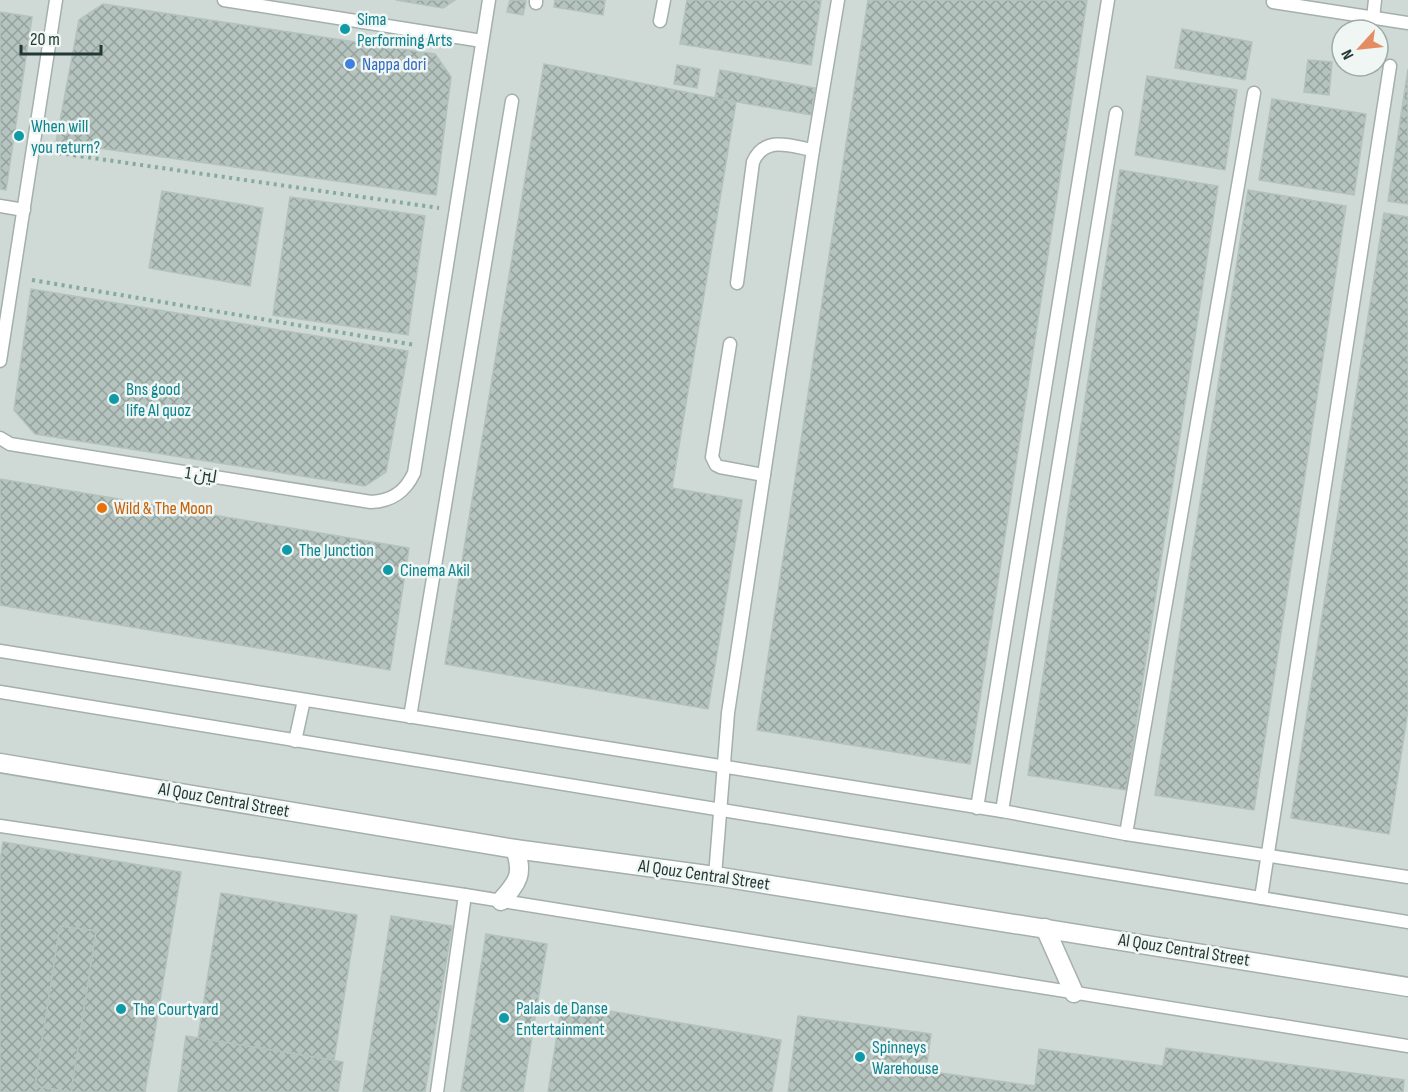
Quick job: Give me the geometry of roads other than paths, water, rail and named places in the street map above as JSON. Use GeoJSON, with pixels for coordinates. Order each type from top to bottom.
{"type":"FeatureCollection","features":[{"type":"Feature","properties":{"kind":"street","name":"Al Qouz Central Street"},"geometry":{"type":"LineString","coordinates":[[0,763],[516,849],[715,876],[1408,987]]}},
{"type":"Feature","properties":{"kind":"street"},"geometry":{"type":"LineString","coordinates":[[501,901],[519,877],[520,862],[516,849]]}},
{"type":"Feature","properties":{"kind":"street"},"geometry":{"type":"LineString","coordinates":[[1045,928],[1074,993]]}},
{"type":"Feature","properties":{"kind":"lane"},"geometry":{"type":"LineString","coordinates":[[0,361],[56,0]]}},
{"type":"Feature","properties":{"kind":"lane"},"geometry":{"type":"LineString","coordinates":[[224,0],[482,41],[489,0]]}},
{"type":"Feature","properties":{"kind":"lane"},"geometry":{"type":"LineString","coordinates":[[660,21],[664,0]]}},
{"type":"Feature","properties":{"kind":"lane"},"geometry":{"type":"LineString","coordinates":[[715,876],[728,713],[813,150],[838,0]]}},
{"type":"Feature","properties":{"kind":"lane"},"geometry":{"type":"LineString","coordinates":[[977,808],[1108,0]]}},
{"type":"Feature","properties":{"kind":"lane"},"geometry":{"type":"LineString","coordinates":[[1273,2],[1373,18],[1375,0]]}},
{"type":"Feature","properties":{"kind":"lane"},"geometry":{"type":"LineString","coordinates":[[1390,20],[1408,23]]}},
{"type":"Feature","properties":{"kind":"lane","name":"لين 1"},"geometry":{"type":"LineString","coordinates":[[0,438],[10,444],[371,502],[382,501],[402,491],[414,473],[482,41]]}},
{"type":"Feature","properties":{"kind":"lane"},"geometry":{"type":"LineString","coordinates":[[1261,898],[1388,78]]}},
{"type":"Feature","properties":{"kind":"lane"},"geometry":{"type":"LineString","coordinates":[[1126,834],[1254,93]]}},
{"type":"Feature","properties":{"kind":"lane"},"geometry":{"type":"LineString","coordinates":[[410,717],[512,101]]}},
{"type":"Feature","properties":{"kind":"lane"},"geometry":{"type":"LineString","coordinates":[[1002,811],[1116,112]]}},
{"type":"Feature","properties":{"kind":"lane"},"geometry":{"type":"LineString","coordinates":[[737,283],[753,162],[757,153],[763,147],[771,144],[813,150]]}},
{"type":"Feature","properties":{"kind":"lane"},"geometry":{"type":"LineString","coordinates":[[0,206],[24,210]]}},
{"type":"Feature","properties":{"kind":"lane"},"geometry":{"type":"LineString","coordinates":[[730,344],[712,457],[716,465],[720,467],[764,475]]}},
{"type":"Feature","properties":{"kind":"lane"},"geometry":{"type":"LineString","coordinates":[[0,651],[1002,811],[1126,834],[1408,877]]}},
{"type":"Feature","properties":{"kind":"lane"},"geometry":{"type":"LineString","coordinates":[[0,693],[1408,922]]}},
{"type":"Feature","properties":{"kind":"lane"},"geometry":{"type":"LineString","coordinates":[[295,741],[304,700]]}},
{"type":"Feature","properties":{"kind":"lane"},"geometry":{"type":"LineString","coordinates":[[0,826],[465,895],[1408,1046]]}},
{"type":"Feature","properties":{"kind":"lane"},"geometry":{"type":"LineString","coordinates":[[437,1092],[465,895]]}},
{"type":"Feature","properties":{"kind":"place","name":"Sima Performing Arts"},"geometry":{"type":"Point","coordinates":[345,29]}},
{"type":"Feature","properties":{"kind":"place","name":"Nappa dori"},"geometry":{"type":"Point","coordinates":[350,64]}},
{"type":"Feature","properties":{"kind":"place","name":"When will you return?"},"geometry":{"type":"Point","coordinates":[19,136]}},
{"type":"Feature","properties":{"kind":"place","name":"Bns good life Al quoz"},"geometry":{"type":"Point","coordinates":[114,399]}},
{"type":"Feature","properties":{"kind":"place","name":"Wild & The Moon"},"geometry":{"type":"Point","coordinates":[102,508]}},
{"type":"Feature","properties":{"kind":"place","name":"The Junction"},"geometry":{"type":"Point","coordinates":[287,550]}},
{"type":"Feature","properties":{"kind":"place","name":"Cinema Akil"},"geometry":{"type":"Point","coordinates":[388,570]}},
{"type":"Feature","properties":{"kind":"place","name":"The Courtyard"},"geometry":{"type":"Point","coordinates":[121,1009]}},
{"type":"Feature","properties":{"kind":"place","name":"Palais de Danse Entertainment"},"geometry":{"type":"Point","coordinates":[504,1018]}},
{"type":"Feature","properties":{"kind":"place","name":"Spinneys Warehouse"},"geometry":{"type":"Point","coordinates":[860,1057]}}]}
